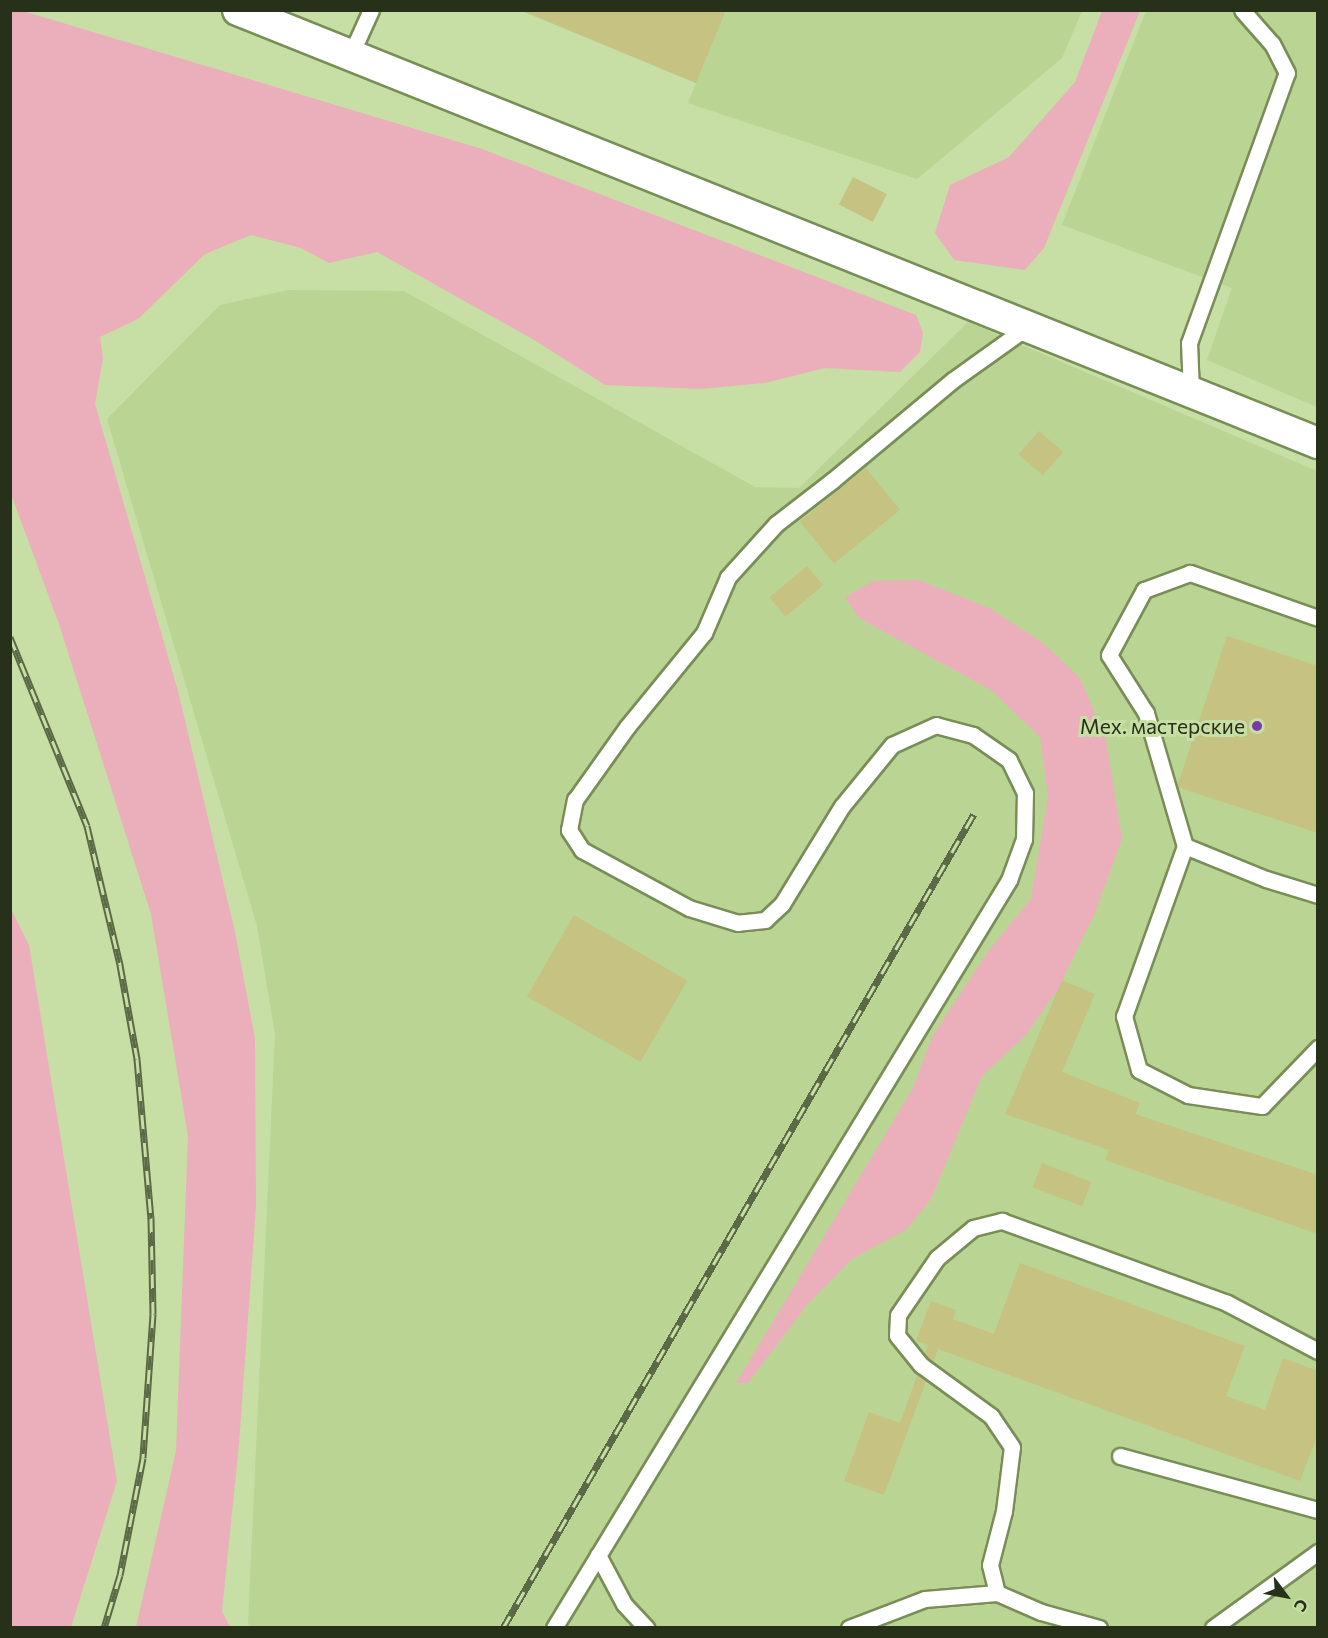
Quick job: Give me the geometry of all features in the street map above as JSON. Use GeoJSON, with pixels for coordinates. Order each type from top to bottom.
{"type":"FeatureCollection","features":[{"type":"Feature","properties":{"kind":"street"},"geometry":{"type":"LineString","coordinates":[[238,10],[1317,443]]}},
{"type":"Feature","properties":{"kind":"lane"},"geometry":{"type":"LineString","coordinates":[[351,54],[371,10]]}},
{"type":"Feature","properties":{"kind":"lane"},"geometry":{"type":"LineString","coordinates":[[1191,392],[1189,343],[1287,73],[1272,44],[1242,10]]}},
{"type":"Feature","properties":{"kind":"lane"},"geometry":{"type":"LineString","coordinates":[[554,1628],[1009,880],[1024,839],[1025,793],[1009,760],[973,735],[936,725],[892,745],[842,806],[782,904],[765,920],[738,923],[690,908],[582,850],[569,830],[575,800],[627,727],[704,633],[728,577],[776,524],[833,480],[952,380],[1027,327]]}},
{"type":"Feature","properties":{"kind":"lane"},"geometry":{"type":"LineString","coordinates":[[1317,618],[1190,573],[1144,590],[1109,655],[1146,713],[1185,846],[1124,1016],[1139,1070],[1188,1095],[1262,1106],[1317,1048]]}},
{"type":"Feature","properties":{"kind":"lane"},"geometry":{"type":"LineString","coordinates":[[1185,846],[1266,879],[1317,895]]}},
{"type":"Feature","properties":{"kind":"lane"},"geometry":{"type":"LineString","coordinates":[[997,1593],[990,1565],[1004,1511],[1012,1447],[991,1416],[921,1365],[897,1335],[898,1315],[937,1258],[973,1228],[1002,1221],[1227,1303],[1317,1351]]}},
{"type":"Feature","properties":{"kind":"lane"},"geometry":{"type":"LineString","coordinates":[[1120,1456],[1317,1510]]}},
{"type":"Feature","properties":{"kind":"lane"},"geometry":{"type":"LineString","coordinates":[[1213,1628],[1317,1552]]}},
{"type":"Feature","properties":{"kind":"lane"},"geometry":{"type":"LineString","coordinates":[[598,1555],[624,1604],[646,1628]]}},
{"type":"Feature","properties":{"kind":"lane"},"geometry":{"type":"LineString","coordinates":[[849,1628],[925,1599],[997,1593],[1041,1612],[1099,1628]]}},
{"type":"Feature","properties":{"kind":"shaded area"},"geometry":{"type":"Polygon","coordinates":[[[11,10],[23,11],[482,149],[916,315],[923,333],[920,352],[900,372],[825,368],[765,383],[700,389],[605,385],[536,341],[377,252],[329,263],[301,248],[251,235],[205,254],[138,319],[100,337],[103,358],[95,404],[178,691],[235,932],[255,1038],[256,1206],[239,1444],[222,1611],[230,1627],[136,1627],[176,1451],[188,1136],[151,914],[59,624],[11,494],[11,10]]]}},
{"type":"Feature","properties":{"kind":"shaded area"},"geometry":{"type":"Polygon","coordinates":[[[521,11],[1082,11],[1062,58],[917,179],[688,103],[696,83],[521,11]]]}},
{"type":"Feature","properties":{"kind":"shaded area"},"geometry":{"type":"Polygon","coordinates":[[[1102,11],[1140,11],[1044,248],[1025,270],[954,260],[935,233],[950,185],[1009,157],[1075,82],[1102,11]]]}},
{"type":"Feature","properties":{"kind":"shaded area"},"geometry":{"type":"Polygon","coordinates":[[[1146,11],[1317,11],[1317,407],[1207,360],[1232,288],[1062,225],[1146,11]]]}},
{"type":"Feature","properties":{"kind":"shaded area"},"geometry":{"type":"Polygon","coordinates":[[[288,290],[404,291],[755,487],[799,488],[968,322],[1317,471],[1317,1627],[251,1627],[248,1624],[275,1035],[257,926],[107,419],[220,305],[288,290]]]}},
{"type":"Feature","properties":{"kind":"shaded area"},"geometry":{"type":"Polygon","coordinates":[[[919,580],[991,609],[1043,643],[1080,678],[1106,740],[1122,839],[1095,913],[1058,989],[1026,1035],[982,1076],[931,1199],[907,1229],[852,1259],[807,1305],[748,1383],[736,1383],[913,1088],[932,1037],[989,950],[1031,899],[1048,797],[1040,737],[991,690],[859,618],[845,597],[873,581],[919,580]]]}},
{"type":"Feature","properties":{"kind":"shaded area"},"geometry":{"type":"Polygon","coordinates":[[[10,907],[29,945],[117,1481],[71,1627],[11,1627],[10,907]]]}},
{"type":"Feature","properties":{"kind":"building"},"geometry":{"type":"Polygon","coordinates":[[[521,10],[726,10],[696,83],[521,10]]]}},
{"type":"Feature","properties":{"kind":"building"},"geometry":{"type":"Polygon","coordinates":[[[853,177],[887,194],[873,222],[839,205],[853,177]]]}},
{"type":"Feature","properties":{"kind":"building"},"geometry":{"type":"Polygon","coordinates":[[[1039,431],[1063,452],[1043,475],[1019,454],[1039,431]]]}},
{"type":"Feature","properties":{"kind":"building"},"geometry":{"type":"Polygon","coordinates":[[[866,468],[900,510],[834,563],[800,521],[866,468]]]}},
{"type":"Feature","properties":{"kind":"building"},"geometry":{"type":"Polygon","coordinates":[[[807,566],[823,585],[786,617],[769,597],[807,566]]]}},
{"type":"Feature","properties":{"kind":"building","name":"Мех. мастерские"},"geometry":{"type":"Polygon","coordinates":[[[1227,636],[1318,666],[1318,833],[1177,787],[1227,636]]]}},
{"type":"Feature","properties":{"kind":"building"},"geometry":{"type":"Polygon","coordinates":[[[574,915],[687,980],[640,1062],[527,996],[574,915]]]}},
{"type":"Feature","properties":{"kind":"building"},"geometry":{"type":"Polygon","coordinates":[[[1062,980],[1095,994],[1062,1072],[1140,1103],[1135,1114],[1318,1175],[1318,1234],[1105,1160],[1109,1150],[1005,1114],[1062,980]]]}},
{"type":"Feature","properties":{"kind":"building"},"geometry":{"type":"Polygon","coordinates":[[[1042,1163],[1091,1182],[1082,1206],[1033,1187],[1042,1163]]]}},
{"type":"Feature","properties":{"kind":"building"},"geometry":{"type":"Polygon","coordinates":[[[1020,1263],[1245,1346],[1226,1396],[1265,1410],[1283,1358],[1318,1371],[1318,1434],[1300,1481],[938,1349],[884,1495],[844,1481],[869,1412],[900,1423],[928,1345],[916,1341],[931,1301],[956,1310],[953,1319],[994,1334],[1020,1263]]]}},
{"type":"Feature","properties":{"kind":"railway"},"geometry":{"type":"LineString","coordinates":[[10,637],[87,826],[120,965],[137,1059],[151,1218],[153,1314],[143,1458],[120,1575],[104,1628]]}},
{"type":"Feature","properties":{"kind":"railway"},"geometry":{"type":"LineString","coordinates":[[503,1628],[974,814]]}},
{"type":"Feature","properties":{"kind":"place","name":"Мех. мастерские"},"geometry":{"type":"Point","coordinates":[1257,726]}}]}
